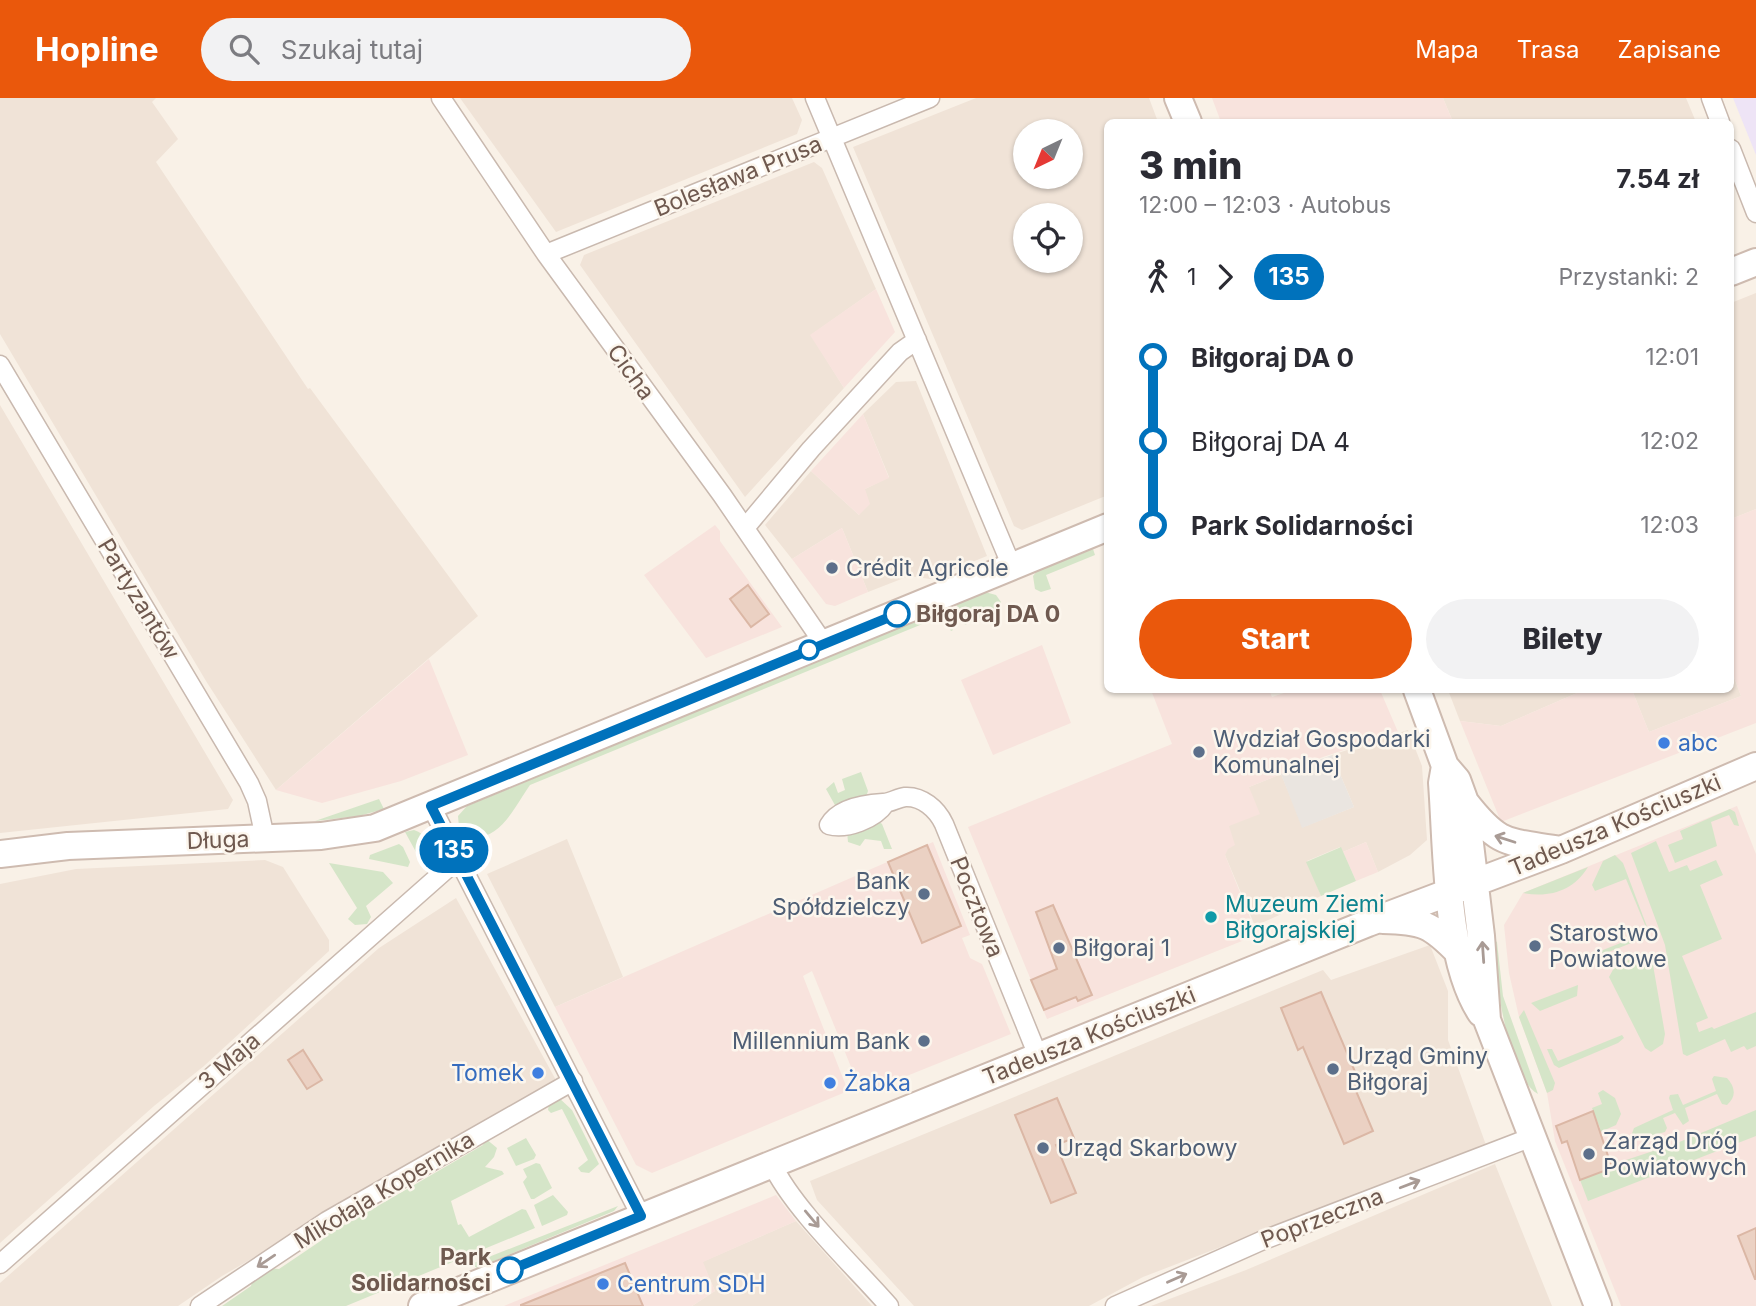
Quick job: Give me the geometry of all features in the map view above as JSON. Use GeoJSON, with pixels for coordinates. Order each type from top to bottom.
{"type":"FeatureCollection","features":[{"type":"Feature","properties":{"kind":"street","name":"Cicha"},"geometry":{"type":"LineString","coordinates":[[441,98],[546,254],[745,528],[824,644]]}},
{"type":"Feature","properties":{"kind":"street"},"geometry":{"type":"LineString","coordinates":[[815,98],[1012,567]]}},
{"type":"Feature","properties":{"kind":"street","name":"Bolesława Prusa"},"geometry":{"type":"LineString","coordinates":[[546,254],[930,98]]}},
{"type":"Feature","properties":{"kind":"street"},"geometry":{"type":"LineString","coordinates":[[1178,98],[1187,119]]}},
{"type":"Feature","properties":{"kind":"street"},"geometry":{"type":"LineString","coordinates":[[1711,98],[1719,119]]}},
{"type":"Feature","properties":{"kind":"street"},"geometry":{"type":"LineString","coordinates":[[1734,157],[1756,213]]}},
{"type":"Feature","properties":{"kind":"street"},"geometry":{"type":"LineString","coordinates":[[1734,271],[1756,262]]}},
{"type":"Feature","properties":{"kind":"street"},"geometry":{"type":"LineString","coordinates":[[745,528],[811,449],[900,352],[917,340]]}},
{"type":"Feature","properties":{"kind":"street","name":"Partyzantów"},"geometry":{"type":"LineString","coordinates":[[0,365],[249,783],[257,801],[265,838]]}},
{"type":"Feature","properties":{"kind":"street","name":"Długa"},"geometry":{"type":"LineString","coordinates":[[0,854],[68,846],[356,833],[431,806],[1104,529]]}},
{"type":"Feature","properties":{"kind":"street"},"geometry":{"type":"LineString","coordinates":[[1418,693],[1445,766],[1457,780],[1465,802],[1487,830],[1501,839],[1561,850]]}},
{"type":"Feature","properties":{"kind":"street"},"geometry":{"type":"LineString","coordinates":[[1445,766],[1442,783],[1463,888],[1481,936],[1487,1020]]}},
{"type":"Feature","properties":{"kind":"street","name":"Tadeusza Kościuszki"},"geometry":{"type":"LineString","coordinates":[[422,1306],[1378,919],[1561,850],[1756,766]]}},
{"type":"Feature","properties":{"kind":"street","name":"Pocztowa"},"geometry":{"type":"LineString","coordinates":[[885,803],[899,798],[914,798],[930,806],[941,818],[1038,1056]]}},
{"type":"Feature","properties":{"kind":"street"},"geometry":{"type":"LineString","coordinates":[[1465,802],[1459,953],[1471,995],[1487,1020],[1598,1306]]}},
{"type":"Feature","properties":{"kind":"street"},"geometry":{"type":"LineString","coordinates":[[431,806],[641,1216]]}},
{"type":"Feature","properties":{"kind":"street","name":"3 Maja"},"geometry":{"type":"LineString","coordinates":[[0,1265],[458,859]]}},
{"type":"Feature","properties":{"kind":"street"},"geometry":{"type":"LineString","coordinates":[[1378,919],[1406,920],[1432,928],[1459,953]]}},
{"type":"Feature","properties":{"kind":"street","name":"Mikołaja Kopernika"},"geometry":{"type":"LineString","coordinates":[[200,1306],[327,1221],[573,1082]]}},
{"type":"Feature","properties":{"kind":"street","name":"Poprzeczna"},"geometry":{"type":"LineString","coordinates":[[1115,1306],[1261,1241],[1532,1137]]}},
{"type":"Feature","properties":{"kind":"street"},"geometry":{"type":"LineString","coordinates":[[772,1164],[778,1177],[813,1220],[889,1306]]}},
{"type":"Feature","properties":{"kind":"shaded area"},"geometry":{"type":"Polygon","coordinates":[[[0,98],[156,98],[152,102],[178,139],[156,162],[308,389],[310,388],[478,616],[276,790],[206,681],[0,334],[0,98]]]}},
{"type":"Feature","properties":{"kind":"shaded area"},"geometry":{"type":"Polygon","coordinates":[[[460,98],[792,98],[802,120],[797,134],[556,232],[460,98]]]}},
{"type":"Feature","properties":{"kind":"shaded area"},"geometry":{"type":"Polygon","coordinates":[[[976,98],[1149,98],[1157,119],[1104,119],[1104,497],[1022,530],[1014,526],[853,147],[976,98]]]}},
{"type":"Feature","properties":{"kind":"shaded area"},"geometry":{"type":"Polygon","coordinates":[[[1212,98],[1443,98],[1452,119],[1220,119],[1212,98]]]}},
{"type":"Feature","properties":{"kind":"shaded area"},"geometry":{"type":"Polygon","coordinates":[[[1443,98],[1686,98],[1695,119],[1452,119],[1443,98]]]}},
{"type":"Feature","properties":{"kind":"shaded area"},"geometry":{"type":"Polygon","coordinates":[[[1733,98],[1756,98],[1756,155],[1733,98]]]}},
{"type":"Feature","properties":{"kind":"shaded area"},"geometry":{"type":"Polygon","coordinates":[[[814,162],[822,168],[876,289],[811,335],[844,388],[745,497],[580,265],[584,255],[814,162]]]}},
{"type":"Feature","properties":{"kind":"shaded area"},"geometry":{"type":"Polygon","coordinates":[[[876,289],[895,332],[844,388],[810,335],[876,289]]]}},
{"type":"Feature","properties":{"kind":"shaded area"},"geometry":{"type":"Polygon","coordinates":[[[1756,293],[1756,509],[1734,518],[1734,302],[1756,293]]]}},
{"type":"Feature","properties":{"kind":"shaded area"},"geometry":{"type":"Polygon","coordinates":[[[916,381],[987,556],[930,579],[909,576],[868,592],[842,528],[792,559],[765,525],[811,471],[859,515],[865,489],[889,477],[863,414],[896,382],[916,381]]]}},
{"type":"Feature","properties":{"kind":"shaded area"},"geometry":{"type":"Polygon","coordinates":[[[0,405],[233,800],[228,809],[0,833],[0,405]]]}},
{"type":"Feature","properties":{"kind":"shaded area"},"geometry":{"type":"Polygon","coordinates":[[[863,414],[889,478],[865,489],[870,504],[859,515],[811,471],[863,414]]]}},
{"type":"Feature","properties":{"kind":"shaded area"},"geometry":{"type":"Polygon","coordinates":[[[1756,509],[1756,723],[1501,822],[1460,721],[1501,726],[1577,693],[1633,693],[1649,732],[1741,696],[1734,677],[1734,518],[1756,509]]]}},
{"type":"Feature","properties":{"kind":"shaded area"},"geometry":{"type":"Polygon","coordinates":[[[715,525],[720,531],[720,541],[782,627],[706,658],[644,575],[715,525]]]}},
{"type":"Feature","properties":{"kind":"shaded area"},"geometry":{"type":"Polygon","coordinates":[[[842,528],[868,592],[835,606],[826,604],[792,559],[842,528]]]}},
{"type":"Feature","properties":{"kind":"shaded area"},"geometry":{"type":"Polygon","coordinates":[[[1042,645],[1071,723],[993,755],[961,680],[1042,645]]]}},
{"type":"Feature","properties":{"kind":"shaded area"},"geometry":{"type":"Polygon","coordinates":[[[429,659],[468,755],[401,781],[322,803],[276,790],[429,659]]]}},
{"type":"Feature","properties":{"kind":"shaded area"},"geometry":{"type":"Polygon","coordinates":[[[1734,677],[1741,696],[1649,732],[1633,693],[1734,693],[1734,677]]]}},
{"type":"Feature","properties":{"kind":"shaded area"},"geometry":{"type":"Polygon","coordinates":[[[1152,693],[1270,693],[1272,697],[1284,693],[1381,693],[1398,732],[1323,757],[1249,787],[1260,814],[1229,826],[1235,845],[1228,849],[1225,855],[1257,935],[1047,1019],[968,827],[1172,744],[1152,693]]]}},
{"type":"Feature","properties":{"kind":"shaded area"},"geometry":{"type":"Polygon","coordinates":[[[1449,693],[1577,693],[1501,726],[1460,721],[1449,693]]]}},
{"type":"Feature","properties":{"kind":"shaded area"},"geometry":{"type":"Polygon","coordinates":[[[1408,730],[1422,766],[1427,840],[1410,855],[1378,872],[1366,842],[1343,852],[1340,847],[1307,861],[1321,896],[1255,926],[1225,855],[1229,826],[1249,787],[1281,774],[1303,827],[1354,807],[1332,755],[1408,730]]]}},
{"type":"Feature","properties":{"kind":"shaded area"},"geometry":{"type":"Polygon","coordinates":[[[1332,755],[1354,807],[1302,828],[1281,774],[1332,755]]]}},
{"type":"Feature","properties":{"kind":"shaded area"},"geometry":{"type":"Polygon","coordinates":[[[1737,806],[1756,854],[1756,1306],[1621,1306],[1555,1141],[1547,1093],[1519,1017],[1509,973],[1504,925],[1523,893],[1737,806]]]}},
{"type":"Feature","properties":{"kind":"shaded area"},"geometry":{"type":"Polygon","coordinates":[[[567,839],[623,977],[555,1007],[487,874],[567,839]]]}},
{"type":"Feature","properties":{"kind":"shaded area"},"geometry":{"type":"Polygon","coordinates":[[[933,842],[970,935],[962,938],[970,958],[982,964],[1011,1034],[862,1094],[812,971],[803,976],[848,1091],[652,1173],[636,1165],[555,1007],[933,842]]]}},
{"type":"Feature","properties":{"kind":"shaded area"},"geometry":{"type":"Polygon","coordinates":[[[1366,842],[1378,872],[1356,881],[1343,852],[1366,842]]]}},
{"type":"Feature","properties":{"kind":"shaded area"},"geometry":{"type":"Polygon","coordinates":[[[265,860],[283,867],[329,940],[329,951],[204,1066],[154,1106],[0,1243],[0,884],[76,869],[265,860]]]}},
{"type":"Feature","properties":{"kind":"shaded area"},"geometry":{"type":"Polygon","coordinates":[[[456,898],[557,1082],[222,1276],[178,1306],[0,1306],[0,1283],[379,948],[456,898]]]}},
{"type":"Feature","properties":{"kind":"shaded area"},"geometry":{"type":"Polygon","coordinates":[[[1430,945],[1448,991],[1448,1040],[1486,1145],[1143,1277],[1089,1306],[914,1306],[817,1200],[810,1181],[1323,970],[1331,980],[1430,945]]]}},
{"type":"Feature","properties":{"kind":"shaded area"},"geometry":{"type":"Polygon","coordinates":[[[1495,1164],[1552,1306],[1151,1306],[1246,1270],[1495,1164]]]}},
{"type":"Feature","properties":{"kind":"shaded area"},"geometry":{"type":"Polygon","coordinates":[[[776,1195],[796,1221],[703,1262],[715,1291],[692,1306],[504,1306],[776,1195]]]}},
{"type":"Feature","properties":{"kind":"shaded area"},"geometry":{"type":"Polygon","coordinates":[[[796,1221],[872,1306],[692,1306],[715,1291],[702,1262],[796,1221]]]}},
{"type":"Feature","properties":{"kind":"green space"},"geometry":{"type":"Polygon","coordinates":[[[1093,549],[1095,555],[1046,575],[1051,589],[1041,592],[1035,589],[1033,576],[1037,571],[1093,549]]]}},
{"type":"Feature","properties":{"kind":"green space"},"geometry":{"type":"Polygon","coordinates":[[[985,592],[996,595],[1001,602],[1001,609],[965,625],[956,604],[985,592]]]}},
{"type":"Feature","properties":{"kind":"green space"},"geometry":{"type":"Polygon","coordinates":[[[945,609],[953,630],[951,631],[942,616],[530,785],[506,821],[490,834],[469,837],[459,827],[458,816],[467,806],[945,609]]]}},
{"type":"Feature","properties":{"kind":"green space"},"geometry":{"type":"Polygon","coordinates":[[[861,772],[868,791],[866,797],[836,807],[826,789],[834,782],[838,793],[845,790],[842,779],[861,772]]]}},
{"type":"Feature","properties":{"kind":"green space"},"geometry":{"type":"Polygon","coordinates":[[[379,799],[384,809],[359,816],[315,821],[379,799]]]}},
{"type":"Feature","properties":{"kind":"green space"},"geometry":{"type":"Polygon","coordinates":[[[1730,809],[1735,812],[1739,826],[1734,825],[1729,815],[1711,822],[1717,846],[1675,863],[1668,845],[1683,839],[1680,831],[1730,809]]]}},
{"type":"Feature","properties":{"kind":"green space"},"geometry":{"type":"Polygon","coordinates":[[[877,820],[882,824],[892,849],[884,849],[881,841],[865,839],[860,846],[848,842],[847,832],[877,820]]]}},
{"type":"Feature","properties":{"kind":"green space"},"geometry":{"type":"Polygon","coordinates":[[[414,830],[426,837],[432,848],[433,861],[427,872],[405,832],[414,830]]]}},
{"type":"Feature","properties":{"kind":"green space"},"geometry":{"type":"Polygon","coordinates":[[[1656,841],[1669,872],[1687,865],[1690,871],[1716,860],[1723,875],[1700,885],[1722,939],[1682,956],[1708,1018],[1696,1023],[1699,1032],[1712,1027],[1714,1029],[1756,1012],[1756,1046],[1747,1050],[1744,1046],[1731,1052],[1725,1039],[1687,1056],[1683,1054],[1665,945],[1631,853],[1656,841]]]}},
{"type":"Feature","properties":{"kind":"green space"},"geometry":{"type":"Polygon","coordinates":[[[399,844],[410,862],[408,867],[369,859],[370,855],[399,844]]]}},
{"type":"Feature","properties":{"kind":"green space"},"geometry":{"type":"Polygon","coordinates":[[[1341,847],[1356,881],[1321,896],[1306,862],[1341,847]]]}},
{"type":"Feature","properties":{"kind":"green space"},"geometry":{"type":"Polygon","coordinates":[[[1615,855],[1623,863],[1649,932],[1644,938],[1596,957],[1593,954],[1648,932],[1626,879],[1595,891],[1592,885],[1603,861],[1615,855]]]}},
{"type":"Feature","properties":{"kind":"green space"},"geometry":{"type":"Polygon","coordinates":[[[329,863],[383,872],[393,883],[366,906],[371,917],[367,924],[355,925],[348,919],[357,908],[329,863]]]}},
{"type":"Feature","properties":{"kind":"green space"},"geometry":{"type":"Polygon","coordinates":[[[1588,867],[1575,882],[1560,891],[1523,893],[1588,867]]]}},
{"type":"Feature","properties":{"kind":"green space"},"geometry":{"type":"Polygon","coordinates":[[[1493,940],[1497,942],[1503,996],[1538,1094],[1527,1083],[1510,1046],[1500,1000],[1493,940]]]}},
{"type":"Feature","properties":{"kind":"green space"},"geometry":{"type":"Polygon","coordinates":[[[1636,957],[1644,957],[1653,965],[1665,1034],[1663,1044],[1651,1052],[1645,1048],[1609,977],[1615,966],[1636,957]]]}},
{"type":"Feature","properties":{"kind":"green space"},"geometry":{"type":"Polygon","coordinates":[[[1578,985],[1577,996],[1540,1011],[1531,1003],[1578,985]]]}},
{"type":"Feature","properties":{"kind":"green space"},"geometry":{"type":"Polygon","coordinates":[[[1524,1010],[1555,1083],[1553,1090],[1547,1093],[1519,1017],[1524,1010]]]}},
{"type":"Feature","properties":{"kind":"green space"},"geometry":{"type":"Polygon","coordinates":[[[1622,1035],[1624,1038],[1618,1043],[1559,1068],[1554,1065],[1547,1049],[1552,1049],[1558,1061],[1622,1035]]]}},
{"type":"Feature","properties":{"kind":"green space"},"geometry":{"type":"Polygon","coordinates":[[[1714,1076],[1727,1078],[1732,1085],[1734,1095],[1727,1105],[1722,1104],[1717,1094],[1685,1108],[1689,1121],[1683,1125],[1675,1113],[1663,1118],[1667,1128],[1665,1132],[1638,1139],[1631,1136],[1634,1128],[1673,1110],[1670,1095],[1678,1094],[1683,1105],[1716,1091],[1712,1079],[1714,1076]]]}},
{"type":"Feature","properties":{"kind":"green space"},"geometry":{"type":"Polygon","coordinates":[[[1603,1090],[1615,1098],[1621,1114],[1616,1125],[1598,1133],[1600,1128],[1592,1108],[1602,1104],[1598,1093],[1603,1090]]]}},
{"type":"Feature","properties":{"kind":"green space"},"geometry":{"type":"Polygon","coordinates":[[[558,1097],[572,1110],[599,1164],[589,1173],[581,1172],[578,1168],[588,1160],[562,1109],[551,1113],[548,1110],[549,1104],[558,1097]]]}},
{"type":"Feature","properties":{"kind":"green space"},"geometry":{"type":"Polygon","coordinates":[[[1756,1110],[1756,1136],[1588,1201],[1580,1180],[1611,1168],[1611,1165],[1677,1143],[1756,1110]]]}},
{"type":"Feature","properties":{"kind":"green space","name":"Park Solidarności"},"geometry":{"type":"Polygon","coordinates":[[[485,1138],[497,1148],[494,1157],[485,1167],[502,1171],[504,1174],[451,1201],[458,1225],[461,1224],[469,1237],[522,1209],[526,1210],[535,1228],[346,1306],[222,1306],[251,1286],[253,1277],[266,1268],[279,1269],[322,1240],[323,1230],[336,1220],[345,1225],[483,1145],[485,1138]]]}},
{"type":"Feature","properties":{"kind":"green space"},"geometry":{"type":"Polygon","coordinates":[[[526,1138],[536,1155],[534,1159],[516,1166],[507,1148],[526,1138]]]}},
{"type":"Feature","properties":{"kind":"green space"},"geometry":{"type":"Polygon","coordinates":[[[540,1164],[552,1188],[531,1199],[523,1182],[527,1177],[523,1169],[540,1164]]]}},
{"type":"Feature","properties":{"kind":"green space"},"geometry":{"type":"Polygon","coordinates":[[[553,1195],[568,1212],[567,1215],[542,1226],[534,1205],[553,1195]]]}},
{"type":"Feature","properties":{"kind":"green space"},"geometry":{"type":"Polygon","coordinates":[[[618,1206],[614,1211],[477,1268],[471,1264],[618,1206]]]}},
{"type":"Feature","properties":{"kind":"building"},"geometry":{"type":"Polygon","coordinates":[[[748,585],[769,614],[751,627],[730,599],[748,585]]]}},
{"type":"Feature","properties":{"kind":"building","name":"Bank Spółdzielczy"},"geometry":{"type":"Polygon","coordinates":[[[927,845],[961,926],[922,943],[888,862],[927,845]]]}},
{"type":"Feature","properties":{"kind":"building","name":"Biłgoraj 1"},"geometry":{"type":"Polygon","coordinates":[[[1053,905],[1092,995],[1078,1001],[1076,997],[1044,1010],[1031,980],[1057,969],[1036,912],[1053,905]]]}},
{"type":"Feature","properties":{"kind":"building","name":"Urząd Gminy Biłgoraj"},"geometry":{"type":"Polygon","coordinates":[[[1321,992],[1362,1088],[1356,1091],[1373,1131],[1344,1144],[1303,1047],[1298,1050],[1281,1008],[1321,992]]]}},
{"type":"Feature","properties":{"kind":"building"},"geometry":{"type":"Polygon","coordinates":[[[303,1050],[322,1080],[307,1089],[288,1060],[303,1050]]]}},
{"type":"Feature","properties":{"kind":"building","name":"Urząd Skarbowy"},"geometry":{"type":"Polygon","coordinates":[[[1057,1098],[1074,1138],[1056,1145],[1076,1193],[1051,1203],[1015,1115],[1057,1098]]]}},
{"type":"Feature","properties":{"kind":"building","name":"Zarząd Dróg Powiatowych"},"geometry":{"type":"Polygon","coordinates":[[[1593,1111],[1612,1168],[1580,1180],[1567,1141],[1562,1143],[1556,1126],[1593,1111]]]}},
{"type":"Feature","properties":{"kind":"building"},"geometry":{"type":"Polygon","coordinates":[[[1756,1228],[1756,1279],[1755,1279],[1738,1236],[1756,1228]]]}},
{"type":"Feature","properties":{"kind":"building","name":"Centrum SDH"},"geometry":{"type":"Polygon","coordinates":[[[625,1263],[643,1306],[521,1306],[521,1305],[625,1263]]]}},
{"type":"Feature","properties":{"kind":"bus line","name":"135"},"geometry":{"type":"LineString","coordinates":[[510,1270],[641,1216],[431,806],[897,614]]}},
{"type":"Feature","properties":{"kind":"place","name":"Crédit Agricole"},"geometry":{"type":"Point","coordinates":[832,568]}},
{"type":"Feature","properties":{"kind":"place","name":"Biłgoraj DA 0"},"geometry":{"type":"Point","coordinates":[897,614]}},
{"type":"Feature","properties":{"kind":"place","name":"abc"},"geometry":{"type":"Point","coordinates":[1664,743]}},
{"type":"Feature","properties":{"kind":"place","name":"Wydział Gospodarki Komunalnej"},"geometry":{"type":"Point","coordinates":[1199,752]}},
{"type":"Feature","properties":{"kind":"place","name":"Bank Spółdzielczy"},"geometry":{"type":"Point","coordinates":[924,894]}},
{"type":"Feature","properties":{"kind":"place","name":"Muzeum Ziemi Biłgorajskiej"},"geometry":{"type":"Point","coordinates":[1211,917]}},
{"type":"Feature","properties":{"kind":"place","name":"Starostwo Powiatowe"},"geometry":{"type":"Point","coordinates":[1535,946]}},
{"type":"Feature","properties":{"kind":"place","name":"Biłgoraj 1"},"geometry":{"type":"Point","coordinates":[1059,948]}},
{"type":"Feature","properties":{"kind":"place","name":"Millennium Bank"},"geometry":{"type":"Point","coordinates":[924,1041]}},
{"type":"Feature","properties":{"kind":"place","name":"Urząd Gminy Biłgoraj"},"geometry":{"type":"Point","coordinates":[1333,1069]}},
{"type":"Feature","properties":{"kind":"place","name":"Tomek"},"geometry":{"type":"Point","coordinates":[538,1073]}},
{"type":"Feature","properties":{"kind":"place","name":"Żabka"},"geometry":{"type":"Point","coordinates":[830,1083]}},
{"type":"Feature","properties":{"kind":"place","name":"Urząd Skarbowy"},"geometry":{"type":"Point","coordinates":[1043,1148]}},
{"type":"Feature","properties":{"kind":"place","name":"Zarząd Dróg Powiatowych"},"geometry":{"type":"Point","coordinates":[1589,1154]}},
{"type":"Feature","properties":{"kind":"place","name":"Park Solidarności"},"geometry":{"type":"Point","coordinates":[510,1270]}},
{"type":"Feature","properties":{"kind":"place","name":"Centrum SDH"},"geometry":{"type":"Point","coordinates":[603,1284]}}]}
